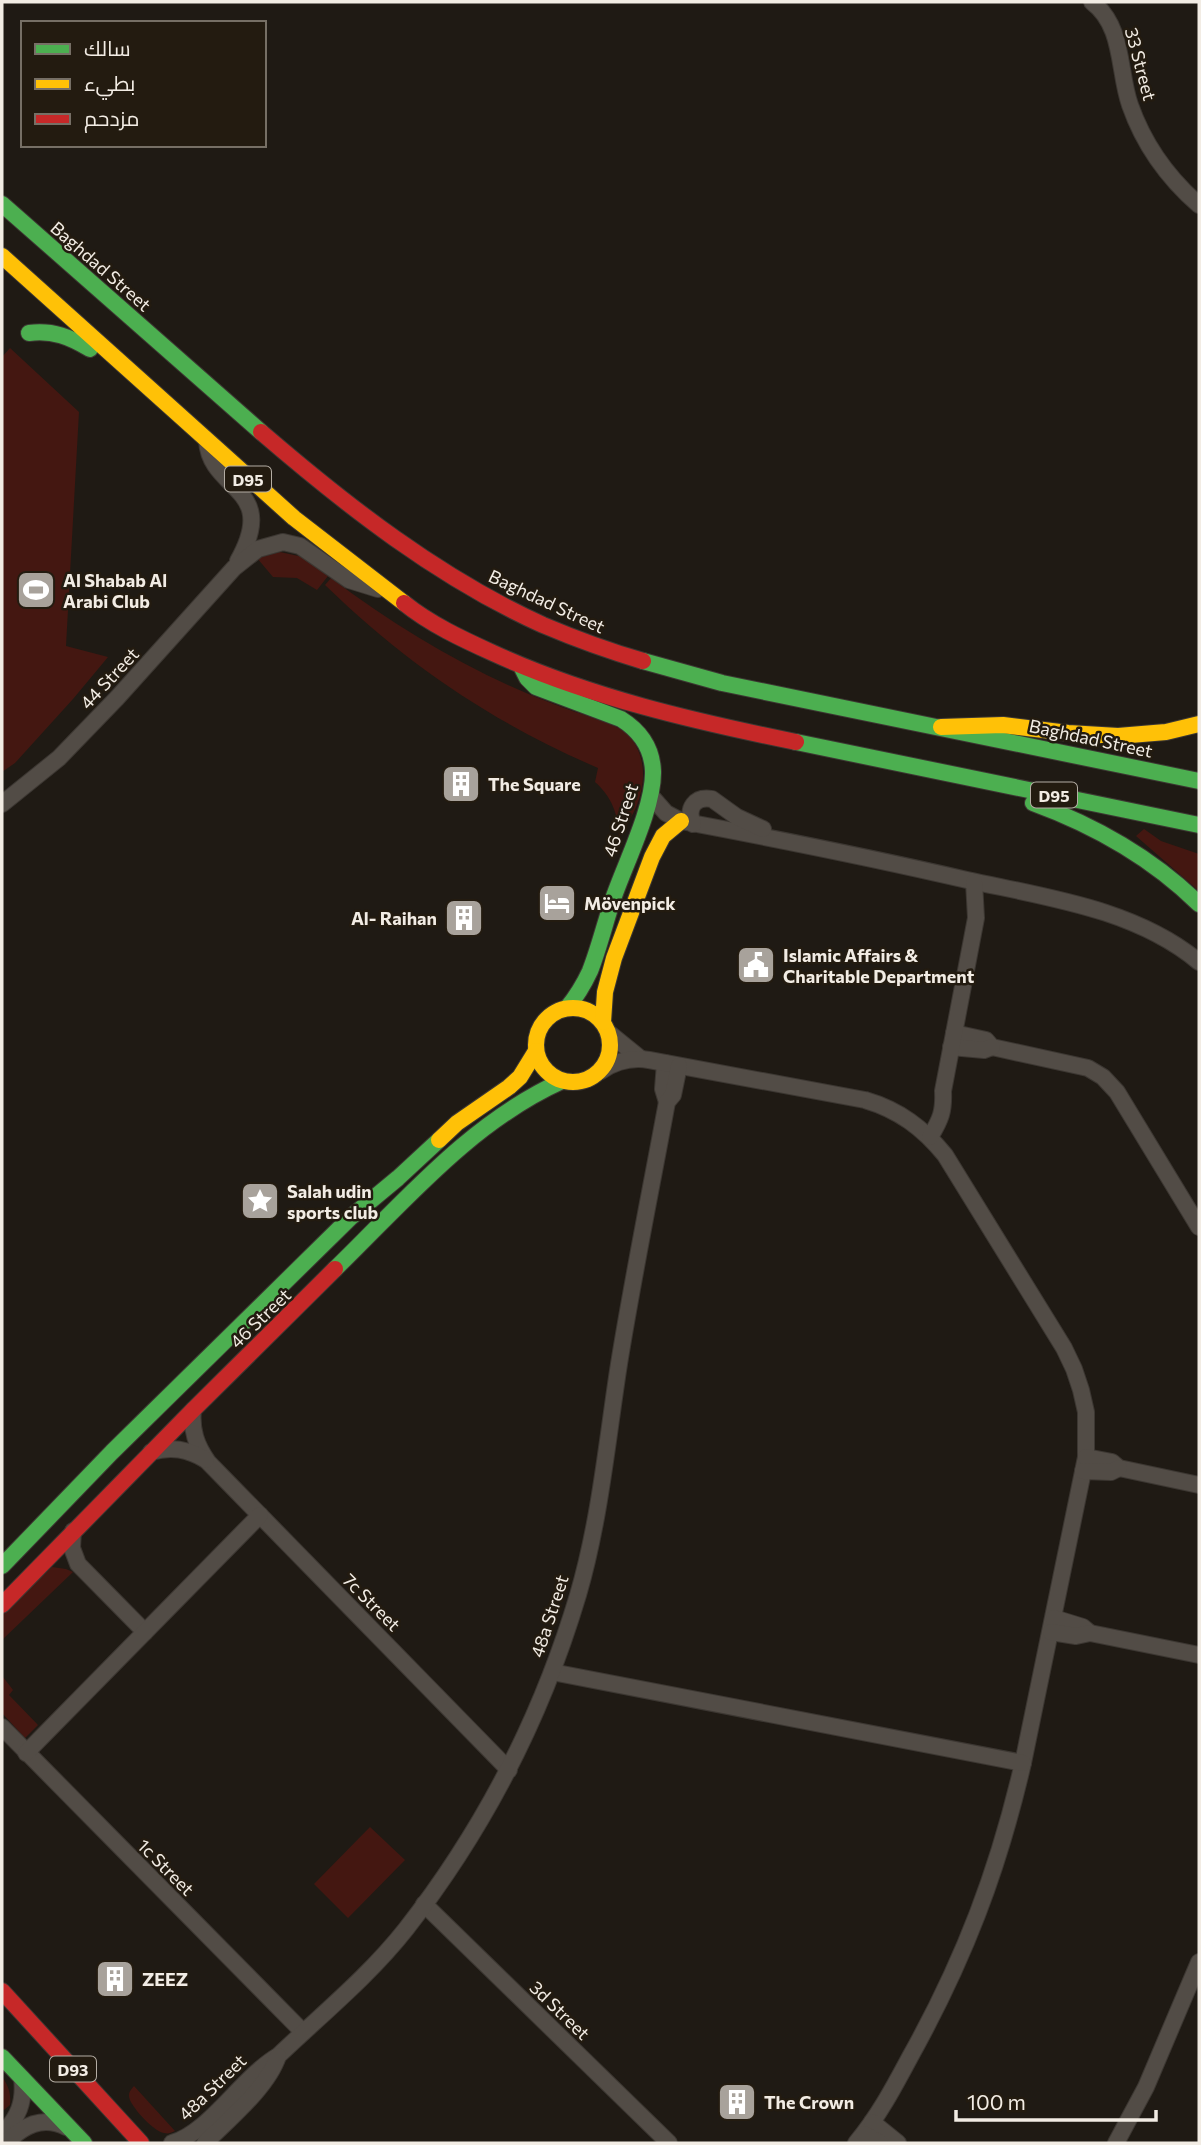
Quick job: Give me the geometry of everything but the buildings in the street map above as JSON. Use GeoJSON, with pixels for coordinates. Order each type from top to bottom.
{"type":"FeatureCollection","features":[{"type":"Feature","properties":{"kind":"main road","name":"Baghdad Street"},"geometry":{"type":"LineString","coordinates":[[2,204],[277,447],[395,540],[455,579],[540,622],[584,642],[652,665],[722,683],[1199,781]]}},
{"type":"Feature","properties":{"kind":"main road","name":"D95"},"geometry":{"type":"LineString","coordinates":[[2,256],[294,518],[384,590],[466,641],[521,666],[666,713],[731,729],[1199,825]]}},
{"type":"Feature","properties":{"kind":"main road"},"geometry":{"type":"LineString","coordinates":[[29,333],[46,330],[64,334],[139,379]]}},
{"type":"Feature","properties":{"kind":"main road","name":"46 Street"},"geometry":{"type":"LineString","coordinates":[[521,666],[536,687],[621,719],[632,726],[641,734],[651,757],[651,796],[589,973],[566,1009]]}},
{"type":"Feature","properties":{"kind":"main road"},"geometry":{"type":"LineString","coordinates":[[941,727],[1013,726],[1118,736],[1166,732],[1199,724]]}},
{"type":"Feature","properties":{"kind":"main road"},"geometry":{"type":"LineString","coordinates":[[909,765],[925,775],[1030,802],[1097,828],[1148,860],[1199,904]]}},
{"type":"Feature","properties":{"kind":"main road"},"geometry":{"type":"LineString","coordinates":[[606,1028],[597,1016],[583,1009],[556,1012],[540,1028],[536,1051],[545,1069],[562,1081],[583,1081],[601,1071],[610,1053],[605,992],[611,967],[652,857],[663,836],[687,822]]}},
{"type":"Feature","properties":{"kind":"main road","name":"46 Street"},"geometry":{"type":"LineString","coordinates":[[2,1566],[112,1452],[351,1217],[398,1178],[457,1122],[509,1087],[520,1077],[536,1051]]}},
{"type":"Feature","properties":{"kind":"main road","name":"46 Street"},"geometry":{"type":"LineString","coordinates":[[2,1605],[150,1452],[461,1147],[519,1102],[562,1081]]}},
{"type":"Feature","properties":{"kind":"main road","name":"D93"},"geometry":{"type":"LineString","coordinates":[[2,1991],[142,2143]]}},
{"type":"Feature","properties":{"kind":"main road","name":"D93"},"geometry":{"type":"LineString","coordinates":[[2,2057],[77,2138]]}},
{"type":"Feature","properties":{"kind":"street","name":"33 Street"},"geometry":{"type":"LineString","coordinates":[[1091,2],[1097,5],[1113,29],[1129,104],[1148,147],[1176,185],[1199,205]]}},
{"type":"Feature","properties":{"kind":"street","name":"44 Street"},"geometry":{"type":"LineString","coordinates":[[207,441],[208,453],[214,464],[243,495],[250,510],[250,536],[234,568]]}},
{"type":"Feature","properties":{"kind":"street","name":"44 Street"},"geometry":{"type":"LineString","coordinates":[[2,804],[41,774],[96,720],[234,568],[266,545],[291,543],[307,549],[349,580],[384,590]]}},
{"type":"Feature","properties":{"kind":"street"},"geometry":{"type":"LineString","coordinates":[[651,796],[666,813],[687,822],[1065,902],[1137,924],[1170,940],[1199,962]]}},
{"type":"Feature","properties":{"kind":"street"},"geometry":{"type":"LineString","coordinates":[[687,822],[693,804],[699,799],[712,799],[747,823],[815,847]]}},
{"type":"Feature","properties":{"kind":"street"},"geometry":{"type":"LineString","coordinates":[[925,1132],[943,1095],[976,918],[974,905],[982,883]]}},
{"type":"Feature","properties":{"kind":"street"},"geometry":{"type":"LineString","coordinates":[[606,1028],[641,1059]]}},
{"type":"Feature","properties":{"kind":"street"},"geometry":{"type":"LineString","coordinates":[[953,1040],[984,1050],[992,1047],[1080,1065],[1103,1077],[1116,1092],[1199,1227]]}},
{"type":"Feature","properties":{"kind":"street"},"geometry":{"type":"LineString","coordinates":[[601,1071],[621,1060],[641,1059],[865,1100],[901,1114],[925,1132],[945,1155],[1069,1358],[1081,1390],[1086,1412],[1084,1464],[1012,1814],[998,1861],[963,1952],[920,2040],[864,2133]]}},
{"type":"Feature","properties":{"kind":"street","name":"48a Street"},"geometry":{"type":"LineString","coordinates":[[172,2143],[193,2134],[261,2067],[278,2056],[376,1963],[424,1904],[470,1839],[509,1770],[552,1672],[579,1591],[589,1548],[625,1325],[667,1102],[663,1094],[672,1064]]}},
{"type":"Feature","properties":{"kind":"street","name":"7c Street"},"geometry":{"type":"LineString","coordinates":[[193,1410],[196,1443],[208,1462],[509,1770]]}},
{"type":"Feature","properties":{"kind":"street","name":"7c Street"},"geometry":{"type":"LineString","coordinates":[[150,1452],[180,1449],[208,1462]]}},
{"type":"Feature","properties":{"kind":"street"},"geometry":{"type":"LineString","coordinates":[[1084,1464],[1112,1462],[1119,1468],[1199,1485]]}},
{"type":"Feature","properties":{"kind":"street"},"geometry":{"type":"LineString","coordinates":[[26,1752],[260,1515]]}},
{"type":"Feature","properties":{"kind":"street"},"geometry":{"type":"LineString","coordinates":[[73,1531],[74,1557],[84,1571],[145,1632]]}},
{"type":"Feature","properties":{"kind":"street"},"geometry":{"type":"LineString","coordinates":[[41,1564],[63,1563],[84,1571]]}},
{"type":"Feature","properties":{"kind":"street"},"geometry":{"type":"LineString","coordinates":[[1052,1625],[1076,1636],[1090,1633],[1199,1655]]}},
{"type":"Feature","properties":{"kind":"street"},"geometry":{"type":"LineString","coordinates":[[552,1672],[1023,1763]]}},
{"type":"Feature","properties":{"kind":"street","name":"1c Street"},"geometry":{"type":"LineString","coordinates":[[2,1727],[303,2032]]}},
{"type":"Feature","properties":{"kind":"street","name":"3d Street"},"geometry":{"type":"LineString","coordinates":[[424,1904],[669,2143]]}},
{"type":"Feature","properties":{"kind":"street"},"geometry":{"type":"LineString","coordinates":[[1115,2143],[1146,2087],[1199,1962]]}},
{"type":"Feature","properties":{"kind":"street","name":"48a Street"},"geometry":{"type":"LineString","coordinates":[[205,2143],[263,2083],[278,2056]]}},
{"type":"Feature","properties":{"kind":"street"},"geometry":{"type":"LineString","coordinates":[[2,2135],[18,2115],[23,2103],[22,2078]]}},
{"type":"Feature","properties":{"kind":"street"},"geometry":{"type":"LineString","coordinates":[[6,2143],[20,2130],[40,2122],[50,2122],[77,2138]]}},
{"type":"Feature","properties":{"kind":"street"},"geometry":{"type":"LineString","coordinates":[[864,2133],[880,2143]]}},
{"type":"Feature","properties":{"kind":"street"},"geometry":{"type":"LineString","coordinates":[[864,2133],[898,2143]]}},
{"type":"Feature","properties":{"kind":"shaded area","name":"Al Shabab Al Arabi Club"},"geometry":{"type":"Polygon","coordinates":[[[10,348],[79,412],[66,646],[108,657],[15,763],[2,772],[2,357],[10,348]]]}},
{"type":"Feature","properties":{"kind":"shaded area"},"geometry":{"type":"Polygon","coordinates":[[[280,552],[303,557],[328,576],[317,590],[297,578],[273,577],[257,558],[280,552]]]}},
{"type":"Feature","properties":{"kind":"shaded area"},"geometry":{"type":"Polygon","coordinates":[[[331,578],[412,634],[469,666],[528,694],[628,734],[641,759],[642,786],[634,812],[619,836],[613,806],[595,782],[598,768],[522,731],[453,690],[356,614],[325,585],[331,578]]]}},
{"type":"Feature","properties":{"kind":"shaded area"},"geometry":{"type":"Polygon","coordinates":[[[1144,829],[1161,841],[1199,854],[1199,891],[1136,836],[1144,829]]]}},
{"type":"Feature","properties":{"kind":"shaded area"},"geometry":{"type":"Polygon","coordinates":[[[52,1567],[73,1572],[2,1640],[2,1614],[52,1567]]]}},
{"type":"Feature","properties":{"kind":"shaded area"},"geometry":{"type":"Polygon","coordinates":[[[2,1670],[3,1677],[13,1690],[9,1695],[38,1725],[25,1738],[2,1713],[2,1670]]]}},
{"type":"Feature","properties":{"kind":"shaded area"},"geometry":{"type":"Polygon","coordinates":[[[370,1827],[405,1860],[348,1918],[314,1884],[370,1827]]]}},
{"type":"Feature","properties":{"kind":"shaded area"},"geometry":{"type":"Polygon","coordinates":[[[2,2077],[10,2097],[10,2105],[4,2110],[2,2109],[2,2077]]]}},
{"type":"Feature","properties":{"kind":"shaded area"},"geometry":{"type":"Polygon","coordinates":[[[134,2086],[175,2131],[160,2131],[143,2118],[130,2100],[129,2093],[134,2086]]]}},
{"type":"Feature","properties":{"kind":"traffic: fast"},"geometry":{"type":"LineString","coordinates":[[2,204],[261,432]]}},
{"type":"Feature","properties":{"kind":"traffic: fast"},"geometry":{"type":"LineString","coordinates":[[29,333],[61,335],[90,349]]}},
{"type":"Feature","properties":{"kind":"traffic: fast"},"geometry":{"type":"LineString","coordinates":[[643,661],[722,683],[1199,781]]}},
{"type":"Feature","properties":{"kind":"traffic: fast"},"geometry":{"type":"LineString","coordinates":[[521,666],[536,687],[628,724],[644,740],[652,762],[652,785],[644,818],[613,899],[590,971],[567,1008]]}},
{"type":"Feature","properties":{"kind":"traffic: fast"},"geometry":{"type":"LineString","coordinates":[[796,742],[1199,825]]}},
{"type":"Feature","properties":{"kind":"traffic: fast"},"geometry":{"type":"LineString","coordinates":[[1033,803],[1122,844],[1162,872],[1199,904]]}},
{"type":"Feature","properties":{"kind":"traffic: fast"},"geometry":{"type":"LineString","coordinates":[[335,1269],[414,1190],[469,1141],[498,1118],[562,1081]]}},
{"type":"Feature","properties":{"kind":"traffic: fast"},"geometry":{"type":"LineString","coordinates":[[2,1566],[112,1452],[351,1217],[439,1140]]}},
{"type":"Feature","properties":{"kind":"traffic: fast"},"geometry":{"type":"LineString","coordinates":[[2,2057],[84,2143]]}},
{"type":"Feature","properties":{"kind":"traffic: slow"},"geometry":{"type":"LineString","coordinates":[[2,256],[294,518],[404,603]]}},
{"type":"Feature","properties":{"kind":"traffic: slow"},"geometry":{"type":"LineString","coordinates":[[941,727],[1003,725],[1118,736],[1166,732],[1199,724]]}},
{"type":"Feature","properties":{"kind":"traffic: slow"},"geometry":{"type":"LineString","coordinates":[[603,1022],[605,992],[614,958],[652,857],[663,836],[681,821]]}},
{"type":"Feature","properties":{"kind":"traffic: slow"},"geometry":{"type":"LineString","coordinates":[[573,1008],[594,1014],[604,1024],[610,1045],[604,1066],[594,1076],[573,1082],[552,1076],[542,1066],[536,1045],[542,1024],[552,1014],[573,1008]]}},
{"type":"Feature","properties":{"kind":"traffic: slow"},"geometry":{"type":"LineString","coordinates":[[439,1140],[457,1123],[520,1077],[536,1051]]}},
{"type":"Feature","properties":{"kind":"traffic: jam"},"geometry":{"type":"LineString","coordinates":[[261,432],[395,539],[467,585],[543,625],[643,661]]}},
{"type":"Feature","properties":{"kind":"traffic: jam"},"geometry":{"type":"LineString","coordinates":[[404,603],[458,637],[566,683],[680,716],[796,742]]}},
{"type":"Feature","properties":{"kind":"traffic: jam"},"geometry":{"type":"LineString","coordinates":[[2,1605],[335,1269]]}},
{"type":"Feature","properties":{"kind":"traffic: jam"},"geometry":{"type":"LineString","coordinates":[[2,1991],[141,2143]]}},
{"type":"Feature","properties":{"kind":"place","name":"Al Shabab Al Arabi Club"},"geometry":{"type":"Point","coordinates":[36,590]}},
{"type":"Feature","properties":{"kind":"place","name":"The Square"},"geometry":{"type":"Point","coordinates":[461,784]}},
{"type":"Feature","properties":{"kind":"place","name":"Mövenpick"},"geometry":{"type":"Point","coordinates":[557,903]}},
{"type":"Feature","properties":{"kind":"place","name":"Al- Raihan"},"geometry":{"type":"Point","coordinates":[464,918]}},
{"type":"Feature","properties":{"kind":"place","name":"Islamic Affairs & Charitable Department"},"geometry":{"type":"Point","coordinates":[756,965]}},
{"type":"Feature","properties":{"kind":"place","name":"Salah udin sports club"},"geometry":{"type":"Point","coordinates":[260,1201]}},
{"type":"Feature","properties":{"kind":"place","name":"ZEEZ"},"geometry":{"type":"Point","coordinates":[115,1979]}},
{"type":"Feature","properties":{"kind":"place","name":"The Crown"},"geometry":{"type":"Point","coordinates":[737,2102]}}]}
